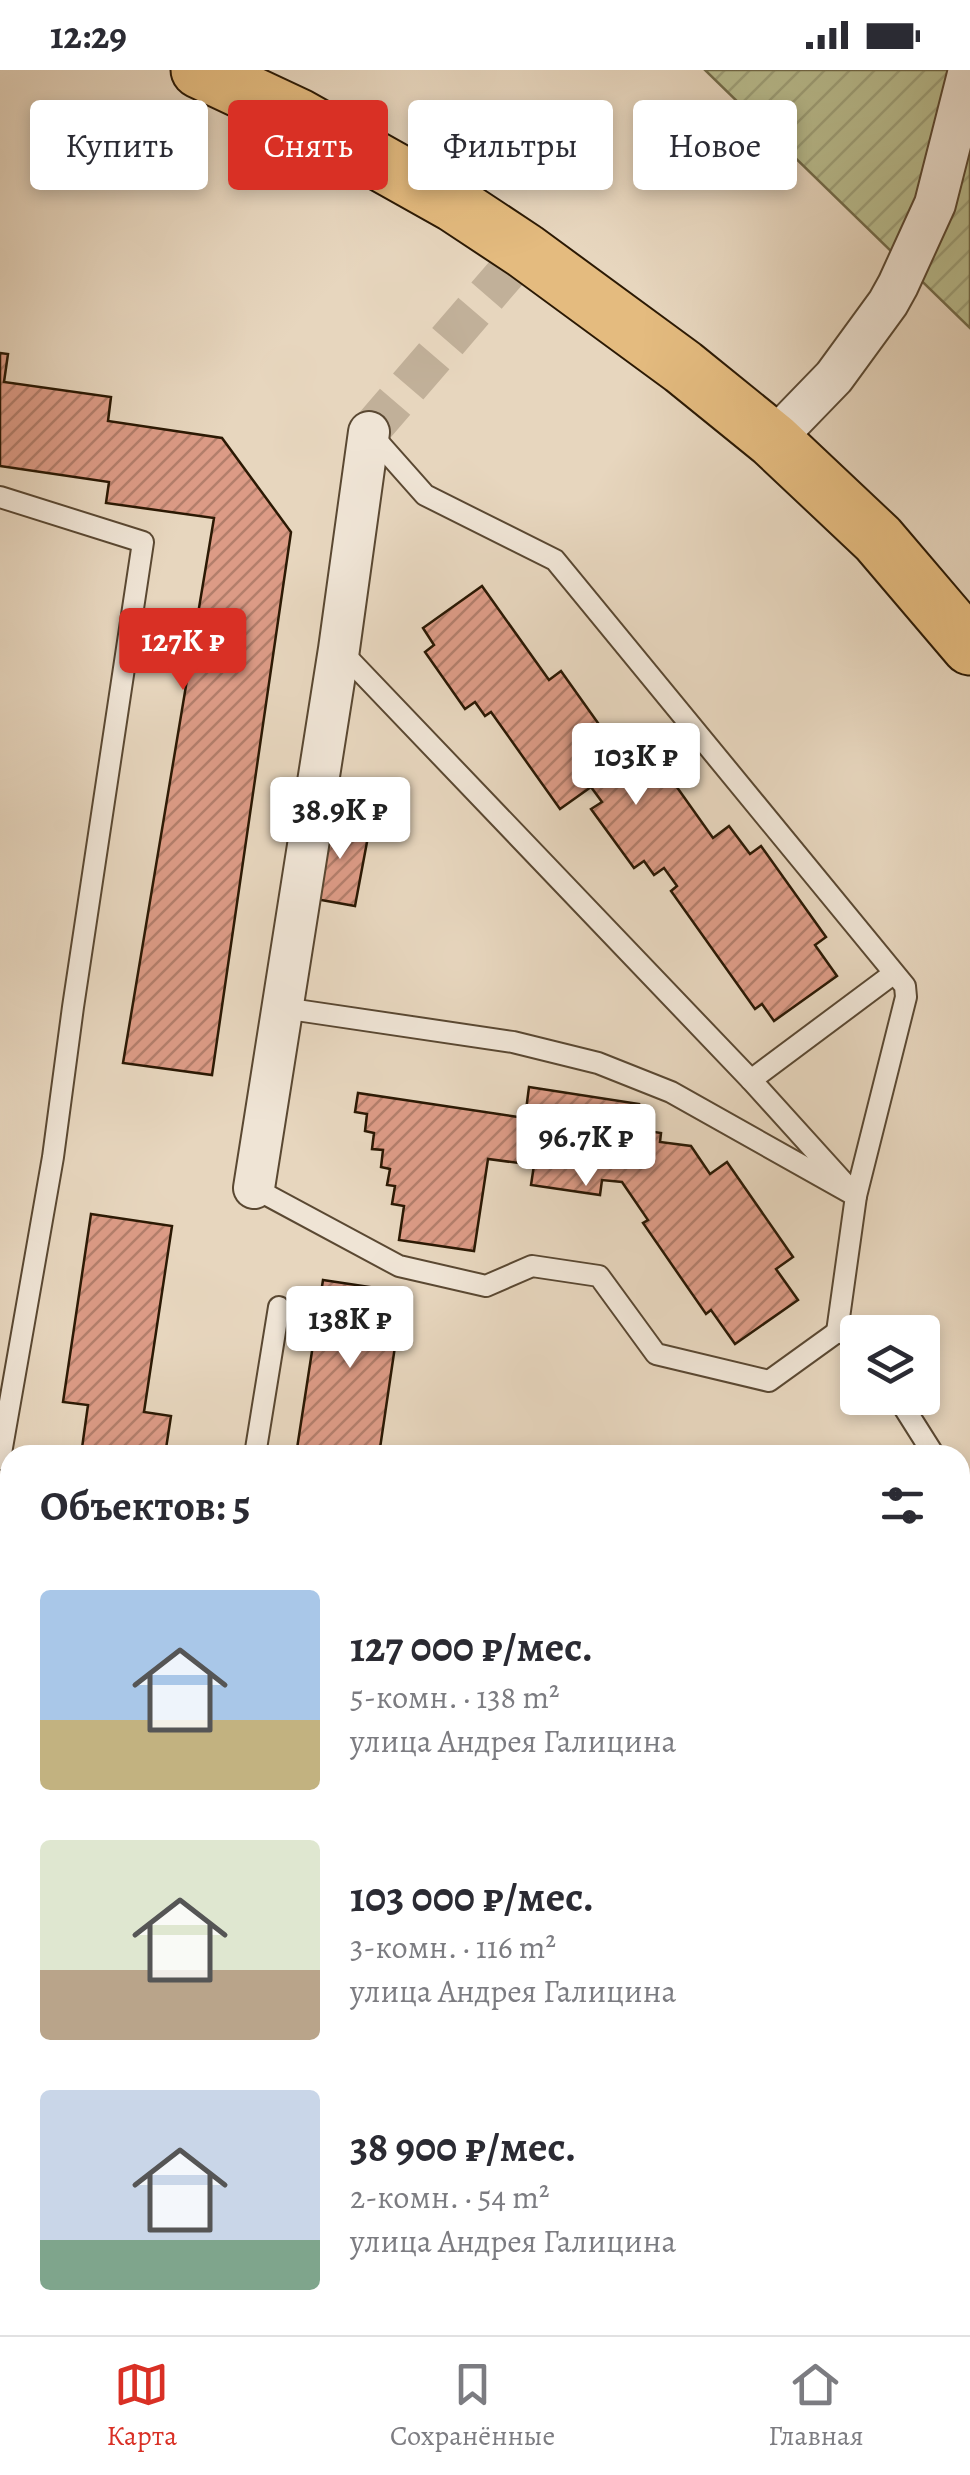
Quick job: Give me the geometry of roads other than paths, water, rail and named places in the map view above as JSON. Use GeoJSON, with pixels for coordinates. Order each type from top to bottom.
{"type":"FeatureCollection","features":[{"type":"Feature","properties":{"kind":"main road"},"geometry":{"type":"LineString","coordinates":[[198,70],[299,116],[454,204],[683,367],[773,440],[878,539],[970,646]]}},
{"type":"Feature","properties":{"kind":"street"},"geometry":{"type":"LineString","coordinates":[[773,440],[834,377],[898,285],[935,204],[969,70]]}},
{"type":"Feature","properties":{"kind":"street"},"geometry":{"type":"LineString","coordinates":[[254,1188],[369,432]]}},
{"type":"Feature","properties":{"kind":"lane"},"geometry":{"type":"LineString","coordinates":[[369,432],[425,495],[555,560],[905,986],[906,996],[856,1196],[849,1315]]}},
{"type":"Feature","properties":{"kind":"lane"},"geometry":{"type":"LineString","coordinates":[[0,497],[144,542],[53,1157],[3,1445]]}},
{"type":"Feature","properties":{"kind":"lane"},"geometry":{"type":"LineString","coordinates":[[339,649],[752,1080],[856,1196]]}},
{"type":"Feature","properties":{"kind":"lane"},"geometry":{"type":"LineString","coordinates":[[752,1080],[893,974]]}},
{"type":"Feature","properties":{"kind":"lane"},"geometry":{"type":"LineString","coordinates":[[282,1008],[513,1042],[598,1063],[671,1092],[856,1196]]}},
{"type":"Feature","properties":{"kind":"lane"},"geometry":{"type":"LineString","coordinates":[[254,1188],[399,1266],[486,1286],[532,1266],[598,1276],[656,1354],[770,1380],[840,1339]]}},
{"type":"Feature","properties":{"kind":"lane"},"geometry":{"type":"LineString","coordinates":[[257,1445],[279,1306]]}},
{"type":"Feature","properties":{"kind":"lane"},"geometry":{"type":"LineString","coordinates":[[909,1415],[928,1445]]}},
{"type":"Feature","properties":{"kind":"tunnel"},"geometry":{"type":"LineString","coordinates":[[369,432],[525,251]]}}]}
